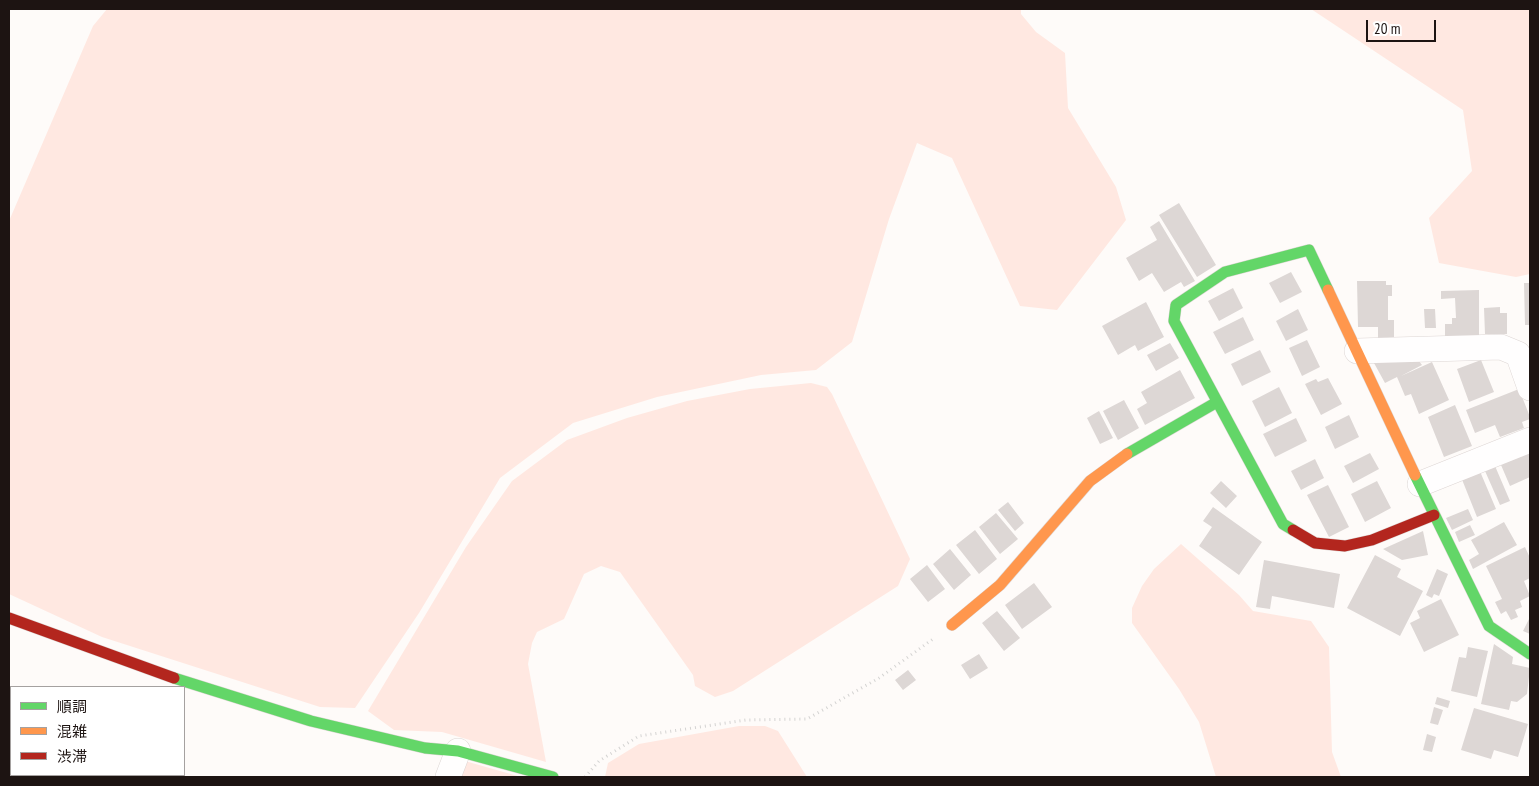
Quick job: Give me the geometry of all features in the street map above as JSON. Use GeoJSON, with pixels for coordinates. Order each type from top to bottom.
{"type":"FeatureCollection","features":[{"type":"Feature","properties":{"kind":"street"},"geometry":{"type":"LineString","coordinates":[[1434,515],[1372,540],[1345,546],[1314,543],[1283,524],[1174,320],[1176,304],[1225,272],[1309,250],[1434,515],[1489,626],[1530,654]]}},
{"type":"Feature","properties":{"kind":"street"},"geometry":{"type":"LineString","coordinates":[[1357,351],[1501,346],[1518,354],[1530,388]]}},
{"type":"Feature","properties":{"kind":"street"},"geometry":{"type":"LineString","coordinates":[[952,625],[1000,585],[1090,481],[1125,455],[1217,402]]}},
{"type":"Feature","properties":{"kind":"street"},"geometry":{"type":"LineString","coordinates":[[1420,484],[1530,440]]}},
{"type":"Feature","properties":{"kind":"street"},"geometry":{"type":"LineString","coordinates":[[9,618],[153,671],[311,721],[425,748],[452,766],[553,777]]}},
{"type":"Feature","properties":{"kind":"path"},"geometry":{"type":"LineString","coordinates":[[585,777],[599,761],[639,736],[746,720],[807,719],[879,678],[952,625]]}},
{"type":"Feature","properties":{"kind":"shaded area"},"geometry":{"type":"Polygon","coordinates":[[[107,9],[1021,9],[1021,14],[1036,32],[1065,53],[1068,108],[1116,187],[1126,220],[1057,310],[1020,306],[952,158],[917,143],[889,219],[852,342],[816,370],[761,375],[657,397],[573,423],[500,478],[419,613],[355,708],[320,707],[102,637],[9,594],[9,221],[93,26],[107,9]]]}},
{"type":"Feature","properties":{"kind":"shaded area"},"geometry":{"type":"Polygon","coordinates":[[[1311,9],[1530,9],[1530,274],[1516,277],[1439,263],[1429,218],[1472,171],[1463,110],[1311,9]]]}},
{"type":"Feature","properties":{"kind":"shaded area"},"geometry":{"type":"Polygon","coordinates":[[[811,383],[827,387],[832,394],[910,559],[898,586],[733,691],[715,697],[695,686],[693,675],[620,572],[601,566],[584,574],[564,619],[537,632],[532,643],[528,664],[546,762],[442,732],[394,730],[368,711],[466,547],[512,481],[567,440],[627,418],[687,401],[750,389],[811,383]]]}},
{"type":"Feature","properties":{"kind":"shaded area"},"geometry":{"type":"Polygon","coordinates":[[[1181,544],[1239,595],[1253,611],[1311,621],[1329,647],[1332,752],[1341,777],[1216,777],[1199,722],[1179,689],[1132,623],[1132,608],[1142,586],[1154,569],[1181,544]]]}},
{"type":"Feature","properties":{"kind":"shaded area"},"geometry":{"type":"Polygon","coordinates":[[[739,726],[765,726],[778,731],[807,777],[605,777],[608,763],[639,744],[739,726]]]}},
{"type":"Feature","properties":{"kind":"shaded area"},"geometry":{"type":"Polygon","coordinates":[[[9,729],[10,776],[151,777],[9,777],[9,729]]]}},
{"type":"Feature","properties":{"kind":"shaded area"},"geometry":{"type":"Polygon","coordinates":[[[465,761],[521,777],[460,777],[465,761]]]}},
{"type":"Feature","properties":{"kind":"building"},"geometry":{"type":"Polygon","coordinates":[[[1179,203],[1216,265],[1197,277],[1159,215],[1179,203]]]}},
{"type":"Feature","properties":{"kind":"building"},"geometry":{"type":"Polygon","coordinates":[[[1159,221],[1195,281],[1184,287],[1181,282],[1164,292],[1152,273],[1139,281],[1126,258],[1157,240],[1150,227],[1159,221]]]}},
{"type":"Feature","properties":{"kind":"building"},"geometry":{"type":"Polygon","coordinates":[[[1291,272],[1302,292],[1280,303],[1269,283],[1291,272]]]}},
{"type":"Feature","properties":{"kind":"building"},"geometry":{"type":"Polygon","coordinates":[[[1357,281],[1386,281],[1386,285],[1392,285],[1392,296],[1388,296],[1388,320],[1394,320],[1394,342],[1378,342],[1378,327],[1358,327],[1357,281]]]}},
{"type":"Feature","properties":{"kind":"building"},"geometry":{"type":"Polygon","coordinates":[[[1524,283],[1530,283],[1530,325],[1525,325],[1524,283]]]}},
{"type":"Feature","properties":{"kind":"building"},"geometry":{"type":"Polygon","coordinates":[[[1233,288],[1243,308],[1219,321],[1208,301],[1233,288]]]}},
{"type":"Feature","properties":{"kind":"building"},"geometry":{"type":"Polygon","coordinates":[[[1479,290],[1479,337],[1445,337],[1445,324],[1452,324],[1452,318],[1456,318],[1455,298],[1441,299],[1441,291],[1479,290]]]}},
{"type":"Feature","properties":{"kind":"building"},"geometry":{"type":"Polygon","coordinates":[[[1146,302],[1164,337],[1138,351],[1135,345],[1118,355],[1102,326],[1146,302]]]}},
{"type":"Feature","properties":{"kind":"building"},"geometry":{"type":"Polygon","coordinates":[[[1500,307],[1500,313],[1507,313],[1507,334],[1485,334],[1484,308],[1500,307]]]}},
{"type":"Feature","properties":{"kind":"building"},"geometry":{"type":"Polygon","coordinates":[[[1298,309],[1308,330],[1286,341],[1276,321],[1298,309]]]}},
{"type":"Feature","properties":{"kind":"building"},"geometry":{"type":"Polygon","coordinates":[[[1424,309],[1435,309],[1436,328],[1425,328],[1424,309]]]}},
{"type":"Feature","properties":{"kind":"building"},"geometry":{"type":"Polygon","coordinates":[[[1243,317],[1254,340],[1225,354],[1213,332],[1243,317]]]}},
{"type":"Feature","properties":{"kind":"building"},"geometry":{"type":"Polygon","coordinates":[[[1307,340],[1320,367],[1302,376],[1289,348],[1307,340]]]}},
{"type":"Feature","properties":{"kind":"building"},"geometry":{"type":"Polygon","coordinates":[[[1170,343],[1179,358],[1156,371],[1147,355],[1170,343]]]}},
{"type":"Feature","properties":{"kind":"building"},"geometry":{"type":"Polygon","coordinates":[[[1260,350],[1271,372],[1242,386],[1231,364],[1260,350]]]}},
{"type":"Feature","properties":{"kind":"building"},"geometry":{"type":"Polygon","coordinates":[[[1383,359],[1419,361],[1422,365],[1401,376],[1432,362],[1449,400],[1419,414],[1411,394],[1405,396],[1397,377],[1385,383],[1374,363],[1383,359]]]}},
{"type":"Feature","properties":{"kind":"building"},"geometry":{"type":"Polygon","coordinates":[[[1481,360],[1494,392],[1469,402],[1457,369],[1481,360]]]}},
{"type":"Feature","properties":{"kind":"building"},"geometry":{"type":"Polygon","coordinates":[[[1180,370],[1195,398],[1145,425],[1137,409],[1147,403],[1141,392],[1180,370]]]}},
{"type":"Feature","properties":{"kind":"building"},"geometry":{"type":"Polygon","coordinates":[[[1328,378],[1342,404],[1321,415],[1305,384],[1316,379],[1318,382],[1328,378]]]}},
{"type":"Feature","properties":{"kind":"building"},"geometry":{"type":"Polygon","coordinates":[[[1279,387],[1292,413],[1265,427],[1252,401],[1279,387]]]}},
{"type":"Feature","properties":{"kind":"building"},"geometry":{"type":"Polygon","coordinates":[[[1519,389],[1530,417],[1530,419],[1522,422],[1524,428],[1500,437],[1495,425],[1475,433],[1466,410],[1519,389]]]}},
{"type":"Feature","properties":{"kind":"building"},"geometry":{"type":"Polygon","coordinates":[[[1124,400],[1139,428],[1118,440],[1103,411],[1124,400]]]}},
{"type":"Feature","properties":{"kind":"building"},"geometry":{"type":"Polygon","coordinates":[[[1455,405],[1472,446],[1444,457],[1428,417],[1455,405]]]}},
{"type":"Feature","properties":{"kind":"building"},"geometry":{"type":"Polygon","coordinates":[[[1099,411],[1113,438],[1100,444],[1087,418],[1099,411]]]}},
{"type":"Feature","properties":{"kind":"building"},"geometry":{"type":"Polygon","coordinates":[[[1349,415],[1359,437],[1335,449],[1325,427],[1349,415]]]}},
{"type":"Feature","properties":{"kind":"building"},"geometry":{"type":"Polygon","coordinates":[[[1296,418],[1307,441],[1275,457],[1263,434],[1296,418]]]}},
{"type":"Feature","properties":{"kind":"building"},"geometry":{"type":"Polygon","coordinates":[[[1530,452],[1530,477],[1510,486],[1501,465],[1530,452]]]}},
{"type":"Feature","properties":{"kind":"building"},"geometry":{"type":"Polygon","coordinates":[[[1370,453],[1379,469],[1353,483],[1344,466],[1370,453]]]}},
{"type":"Feature","properties":{"kind":"building"},"geometry":{"type":"Polygon","coordinates":[[[1315,459],[1324,478],[1301,490],[1291,471],[1315,459]]]}},
{"type":"Feature","properties":{"kind":"building"},"geometry":{"type":"Polygon","coordinates":[[[1495,466],[1510,501],[1500,505],[1485,471],[1495,466]]]}},
{"type":"Feature","properties":{"kind":"building"},"geometry":{"type":"Polygon","coordinates":[[[1479,469],[1496,509],[1477,517],[1461,477],[1479,469]]]}},
{"type":"Feature","properties":{"kind":"building"},"geometry":{"type":"Polygon","coordinates":[[[1221,481],[1237,496],[1226,508],[1210,493],[1221,481]]]}},
{"type":"Feature","properties":{"kind":"building"},"geometry":{"type":"Polygon","coordinates":[[[1377,481],[1391,508],[1365,522],[1351,494],[1377,481]]]}},
{"type":"Feature","properties":{"kind":"building"},"geometry":{"type":"Polygon","coordinates":[[[1328,485],[1349,527],[1329,537],[1307,495],[1328,485]]]}},
{"type":"Feature","properties":{"kind":"building"},"geometry":{"type":"Polygon","coordinates":[[[1008,502],[1024,523],[1015,531],[998,510],[1008,502]]]}},
{"type":"Feature","properties":{"kind":"building"},"geometry":{"type":"Polygon","coordinates":[[[1213,507],[1262,542],[1239,575],[1199,546],[1212,527],[1203,521],[1213,507]]]}},
{"type":"Feature","properties":{"kind":"building"},"geometry":{"type":"Polygon","coordinates":[[[1468,509],[1473,520],[1452,530],[1446,518],[1468,509]]]}},
{"type":"Feature","properties":{"kind":"building"},"geometry":{"type":"Polygon","coordinates":[[[996,513],[1018,539],[1000,554],[979,527],[996,513]]]}},
{"type":"Feature","properties":{"kind":"building"},"geometry":{"type":"Polygon","coordinates":[[[1504,522],[1517,545],[1473,569],[1469,560],[1479,554],[1471,540],[1504,522]]]}},
{"type":"Feature","properties":{"kind":"building"},"geometry":{"type":"Polygon","coordinates":[[[1470,525],[1475,535],[1459,542],[1455,532],[1470,525]]]}},
{"type":"Feature","properties":{"kind":"building"},"geometry":{"type":"Polygon","coordinates":[[[975,530],[997,559],[979,574],[956,545],[975,530]]]}},
{"type":"Feature","properties":{"kind":"building"},"geometry":{"type":"Polygon","coordinates":[[[1423,531],[1428,555],[1402,560],[1383,549],[1423,531]]]}},
{"type":"Feature","properties":{"kind":"building"},"geometry":{"type":"Polygon","coordinates":[[[1525,547],[1530,558],[1530,578],[1524,581],[1530,596],[1520,601],[1522,607],[1515,610],[1518,617],[1511,620],[1506,611],[1501,614],[1495,602],[1502,599],[1486,566],[1525,547]]]}},
{"type":"Feature","properties":{"kind":"building"},"geometry":{"type":"Polygon","coordinates":[[[950,549],[971,575],[954,590],[933,564],[950,549]]]}},
{"type":"Feature","properties":{"kind":"building"},"geometry":{"type":"Polygon","coordinates":[[[1375,555],[1401,569],[1397,577],[1423,591],[1400,636],[1347,608],[1375,555]]]}},
{"type":"Feature","properties":{"kind":"building"},"geometry":{"type":"Polygon","coordinates":[[[1264,560],[1340,574],[1334,608],[1272,596],[1270,609],[1256,607],[1264,560]]]}},
{"type":"Feature","properties":{"kind":"building"},"geometry":{"type":"Polygon","coordinates":[[[927,565],[945,589],[928,602],[910,579],[927,565]]]}},
{"type":"Feature","properties":{"kind":"building"},"geometry":{"type":"Polygon","coordinates":[[[1437,569],[1448,574],[1439,596],[1434,594],[1432,598],[1426,595],[1437,569]]]}},
{"type":"Feature","properties":{"kind":"building"},"geometry":{"type":"Polygon","coordinates":[[[1034,583],[1052,607],[1022,629],[1005,605],[1034,583]]]}},
{"type":"Feature","properties":{"kind":"building"},"geometry":{"type":"Polygon","coordinates":[[[1441,599],[1459,635],[1424,652],[1410,623],[1420,618],[1417,611],[1441,599]]]}},
{"type":"Feature","properties":{"kind":"building"},"geometry":{"type":"Polygon","coordinates":[[[997,611],[1020,638],[1004,651],[982,623],[997,611]]]}},
{"type":"Feature","properties":{"kind":"building"},"geometry":{"type":"Polygon","coordinates":[[[1530,617],[1530,634],[1523,631],[1530,617]]]}},
{"type":"Feature","properties":{"kind":"building"},"geometry":{"type":"Polygon","coordinates":[[[1494,644],[1513,657],[1512,664],[1530,668],[1527,694],[1517,702],[1511,701],[1509,710],[1481,704],[1494,644]]]}},
{"type":"Feature","properties":{"kind":"building"},"geometry":{"type":"Polygon","coordinates":[[[1468,647],[1488,651],[1477,697],[1451,691],[1459,657],[1466,658],[1468,647]]]}},
{"type":"Feature","properties":{"kind":"building"},"geometry":{"type":"Polygon","coordinates":[[[979,654],[988,668],[970,679],[961,665],[979,654]]]}},
{"type":"Feature","properties":{"kind":"building"},"geometry":{"type":"Polygon","coordinates":[[[908,670],[916,680],[903,690],[895,680],[908,670]]]}},
{"type":"Feature","properties":{"kind":"building"},"geometry":{"type":"Polygon","coordinates":[[[1437,697],[1450,701],[1448,708],[1435,704],[1437,697]]]}},
{"type":"Feature","properties":{"kind":"building"},"geometry":{"type":"Polygon","coordinates":[[[1434,707],[1443,710],[1438,725],[1430,723],[1434,707]]]}},
{"type":"Feature","properties":{"kind":"building"},"geometry":{"type":"Polygon","coordinates":[[[1474,708],[1528,724],[1518,757],[1494,750],[1491,759],[1461,750],[1474,708]]]}},
{"type":"Feature","properties":{"kind":"building"},"geometry":{"type":"Polygon","coordinates":[[[1427,734],[1436,737],[1432,752],[1423,750],[1427,734]]]}},
{"type":"Feature","properties":{"kind":"traffic: fast"},"geometry":{"type":"LineString","coordinates":[[1293,530],[1283,524],[1174,321],[1176,305],[1225,272],[1309,250],[1328,290]]}},
{"type":"Feature","properties":{"kind":"traffic: fast"},"geometry":{"type":"LineString","coordinates":[[1127,454],[1217,402]]}},
{"type":"Feature","properties":{"kind":"traffic: fast"},"geometry":{"type":"LineString","coordinates":[[1415,475],[1489,626],[1530,654]]}},
{"type":"Feature","properties":{"kind":"traffic: fast"},"geometry":{"type":"LineString","coordinates":[[174,678],[311,721],[425,748],[458,751],[553,777]]}},
{"type":"Feature","properties":{"kind":"traffic: slow"},"geometry":{"type":"LineString","coordinates":[[1328,290],[1415,475]]}},
{"type":"Feature","properties":{"kind":"traffic: slow"},"geometry":{"type":"LineString","coordinates":[[952,625],[1000,585],[1090,481],[1127,454]]}},
{"type":"Feature","properties":{"kind":"traffic: jam"},"geometry":{"type":"LineString","coordinates":[[1293,530],[1315,543],[1345,546],[1372,540],[1434,515]]}},
{"type":"Feature","properties":{"kind":"traffic: jam"},"geometry":{"type":"LineString","coordinates":[[9,618],[174,678]]}}]}
